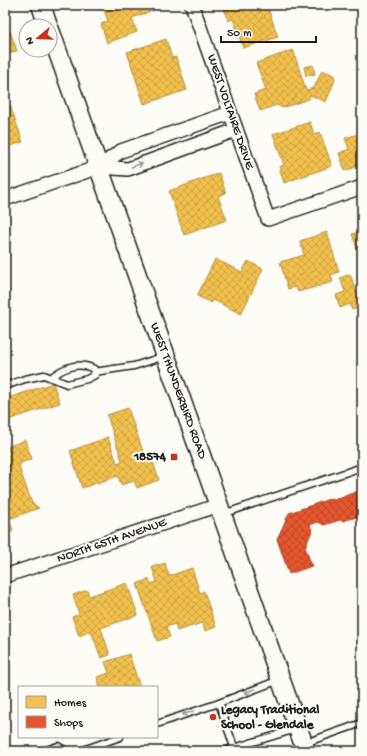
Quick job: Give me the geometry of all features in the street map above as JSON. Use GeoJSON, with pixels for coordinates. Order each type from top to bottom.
{"type":"FeatureCollection","features":[{"type":"Feature","properties":{"kind":"main road"},"geometry":{"type":"LineString","coordinates":[[41,5],[45,18]]}},
{"type":"Feature","properties":{"kind":"main road","name":"WEST THUNDERBIRD ROAD"},"geometry":{"type":"LineString","coordinates":[[58,52],[302,741]]}},
{"type":"Feature","properties":{"kind":"street","name":"WEST VOLTAIRE DRIVE"},"geometry":{"type":"LineString","coordinates":[[192,5],[268,219],[362,187]]}},
{"type":"Feature","properties":{"kind":"street"},"geometry":{"type":"LineString","coordinates":[[5,199],[99,167],[121,151],[230,113]]}},
{"type":"Feature","properties":{"kind":"street"},"geometry":{"type":"LineString","coordinates":[[99,167],[128,169],[236,130]]}},
{"type":"Feature","properties":{"kind":"street"},"geometry":{"type":"LineString","coordinates":[[174,133],[180,150]]}},
{"type":"Feature","properties":{"kind":"street","name":"NORTH 65TH AVENUE"},"geometry":{"type":"LineString","coordinates":[[5,576],[220,509]]}},
{"type":"Feature","properties":{"kind":"lane"},"geometry":{"type":"LineString","coordinates":[[94,372],[134,366],[166,356]]}},
{"type":"Feature","properties":{"kind":"lane"},"geometry":{"type":"LineString","coordinates":[[51,378],[60,370],[70,366],[88,366],[94,369],[94,372]]}},
{"type":"Feature","properties":{"kind":"lane"},"geometry":{"type":"LineString","coordinates":[[5,386],[25,379],[44,375],[67,384],[87,379],[95,375],[94,372]]}},
{"type":"Feature","properties":{"kind":"lane"},"geometry":{"type":"LineString","coordinates":[[220,509],[362,467]]}},
{"type":"Feature","properties":{"kind":"lane"},"geometry":{"type":"LineString","coordinates":[[158,724],[219,703],[281,679]]}},
{"type":"Feature","properties":{"kind":"lane"},"geometry":{"type":"LineString","coordinates":[[219,703],[234,748]]}},
{"type":"Feature","properties":{"kind":"lane"},"geometry":{"type":"LineString","coordinates":[[224,751],[234,748],[302,741],[362,723]]}},
{"type":"Feature","properties":{"kind":"lane"},"geometry":{"type":"LineString","coordinates":[[80,751],[117,738]]}},
{"type":"Feature","properties":{"kind":"lane"},"geometry":{"type":"LineString","coordinates":[[43,751],[58,746],[66,751]]}},
{"type":"Feature","properties":{"kind":"building: Homes"},"geometry":{"type":"Polygon","coordinates":[[[102,5],[150,5],[152,11],[132,18],[137,32],[107,43],[101,24],[108,21],[102,5]]]}},
{"type":"Feature","properties":{"kind":"building: Homes"},"geometry":{"type":"Polygon","coordinates":[[[223,5],[267,5],[278,37],[243,48],[233,19],[228,21],[223,5]]]}},
{"type":"Feature","properties":{"kind":"building: Homes"},"geometry":{"type":"Polygon","coordinates":[[[10,31],[17,51],[5,55],[5,33],[10,31]]]}},
{"type":"Feature","properties":{"kind":"building: Homes"},"geometry":{"type":"Polygon","coordinates":[[[166,39],[172,58],[176,57],[187,90],[144,104],[127,52],[166,39]]]}},
{"type":"Feature","properties":{"kind":"building: Homes"},"geometry":{"type":"Polygon","coordinates":[[[293,50],[306,90],[314,88],[322,70],[334,75],[335,80],[326,102],[310,95],[309,99],[282,108],[277,105],[260,111],[254,94],[266,90],[256,63],[293,50]]]}},
{"type":"Feature","properties":{"kind":"building: Homes"},"geometry":{"type":"Polygon","coordinates":[[[313,65],[315,74],[306,76],[304,67],[313,65]]]}},
{"type":"Feature","properties":{"kind":"building: Homes"},"geometry":{"type":"Polygon","coordinates":[[[10,105],[23,142],[5,148],[5,106],[10,105]]]}},
{"type":"Feature","properties":{"kind":"building: Homes"},"geometry":{"type":"Polygon","coordinates":[[[310,122],[314,134],[320,132],[332,166],[284,183],[279,167],[284,165],[273,134],[310,122]]]}},
{"type":"Feature","properties":{"kind":"building: Homes"},"geometry":{"type":"Polygon","coordinates":[[[362,133],[362,165],[345,171],[339,153],[349,149],[345,138],[362,133]]]}},
{"type":"Feature","properties":{"kind":"building: Homes"},"geometry":{"type":"Polygon","coordinates":[[[219,173],[226,193],[218,196],[227,220],[184,235],[169,191],[219,173]]]}},
{"type":"Feature","properties":{"kind":"building: Homes"},"geometry":{"type":"Polygon","coordinates":[[[362,231],[362,262],[352,234],[362,231]]]}},
{"type":"Feature","properties":{"kind":"building: Homes"},"geometry":{"type":"Polygon","coordinates":[[[327,232],[339,272],[331,275],[333,282],[298,292],[296,287],[288,289],[280,262],[304,255],[300,241],[327,232]]]}},
{"type":"Feature","properties":{"kind":"building: Homes"},"geometry":{"type":"Polygon","coordinates":[[[215,259],[242,272],[248,261],[263,269],[241,314],[213,300],[212,303],[197,296],[215,259]]]}},
{"type":"Feature","properties":{"kind":"building: Homes"},"geometry":{"type":"Polygon","coordinates":[[[350,274],[362,307],[352,310],[350,304],[340,308],[336,295],[345,292],[340,278],[350,274]]]}},
{"type":"Feature","properties":{"kind":"building: Homes"},"geometry":{"type":"Polygon","coordinates":[[[53,383],[60,403],[5,421],[5,399],[53,383]]]}},
{"type":"Feature","properties":{"kind":"building: Homes"},"geometry":{"type":"Polygon","coordinates":[[[128,408],[144,454],[150,452],[159,480],[137,488],[134,481],[121,485],[118,476],[82,488],[70,451],[108,437],[117,463],[122,461],[107,415],[128,408]]]}},
{"type":"Feature","properties":{"kind":"building: Homes"},"geometry":{"type":"Polygon","coordinates":[[[25,440],[32,459],[21,463],[19,467],[32,503],[39,508],[9,519],[13,530],[10,534],[5,536],[5,456],[10,455],[7,447],[25,440]]]}},
{"type":"Feature","properties":{"kind":"building: Homes"},"geometry":{"type":"Polygon","coordinates":[[[165,563],[169,576],[192,568],[200,593],[204,591],[216,627],[205,631],[202,623],[177,631],[175,624],[166,627],[170,637],[157,641],[137,584],[149,579],[151,584],[157,582],[152,567],[165,563]]]}},
{"type":"Feature","properties":{"kind":"building: Homes"},"geometry":{"type":"Polygon","coordinates":[[[127,583],[138,615],[101,628],[110,655],[101,658],[91,631],[79,636],[72,617],[79,614],[73,595],[87,590],[89,596],[127,583]]]}},
{"type":"Feature","properties":{"kind":"building: Homes"},"geometry":{"type":"Polygon","coordinates":[[[129,654],[140,686],[100,686],[97,677],[109,673],[105,662],[129,654]]]}},
{"type":"Feature","properties":{"kind":"building: Shops"},"geometry":{"type":"Polygon","coordinates":[[[359,491],[362,492],[362,519],[357,517],[324,525],[318,522],[310,525],[312,531],[305,547],[312,566],[289,574],[277,539],[289,513],[332,498],[335,499],[359,491]]]}},
{"type":"Feature","properties":{"kind":"place","name":"18574"},"geometry":{"type":"Point","coordinates":[174,457]}},
{"type":"Feature","properties":{"kind":"place","name":"Legacy Traditional School - Glendale"},"geometry":{"type":"Point","coordinates":[213,717]}}]}
